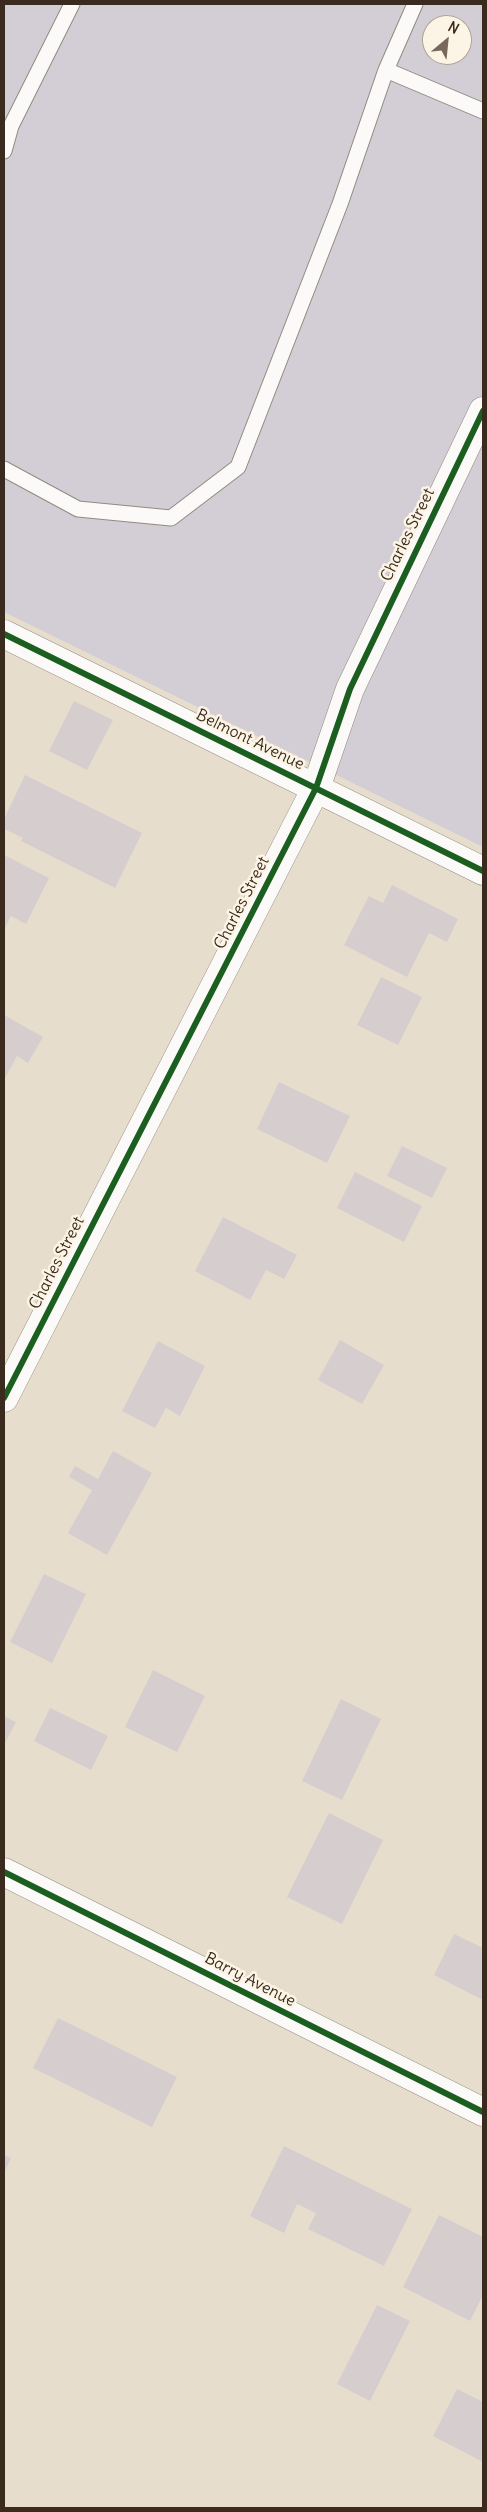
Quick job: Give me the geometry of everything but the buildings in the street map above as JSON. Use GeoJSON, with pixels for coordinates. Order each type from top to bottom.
{"type":"FeatureCollection","features":[{"type":"Feature","properties":{"kind":"street","name":"Charles Street"},"geometry":{"type":"LineString","coordinates":[[4,1398],[316,788],[350,689],[483,411]]}},
{"type":"Feature","properties":{"kind":"street","name":"Belmont Avenue"},"geometry":{"type":"LineString","coordinates":[[4,634],[483,871]]}},
{"type":"Feature","properties":{"kind":"street","name":"Barry Avenue"},"geometry":{"type":"LineString","coordinates":[[4,1872],[483,2112]]}},
{"type":"Feature","properties":{"kind":"lane"},"geometry":{"type":"LineString","coordinates":[[4,151],[11,126],[72,4]]}},
{"type":"Feature","properties":{"kind":"lane"},"geometry":{"type":"LineString","coordinates":[[4,469],[78,509],[171,518],[238,467],[340,204],[386,70],[415,4]]}},
{"type":"Feature","properties":{"kind":"lane"},"geometry":{"type":"LineString","coordinates":[[386,70],[483,111]]}},
{"type":"Feature","properties":{"kind":"shaded area"},"geometry":{"type":"Polygon","coordinates":[[[4,4],[483,4],[483,847],[4,612],[4,4]]]}},
{"type":"Feature","properties":{"kind":"cycle path"},"geometry":{"type":"LineString","coordinates":[[4,1398],[316,788],[350,689],[483,411]]}},
{"type":"Feature","properties":{"kind":"cycle path"},"geometry":{"type":"LineString","coordinates":[[4,634],[483,871]]}},
{"type":"Feature","properties":{"kind":"cycle path"},"geometry":{"type":"LineString","coordinates":[[4,1872],[483,2112]]}}]}
